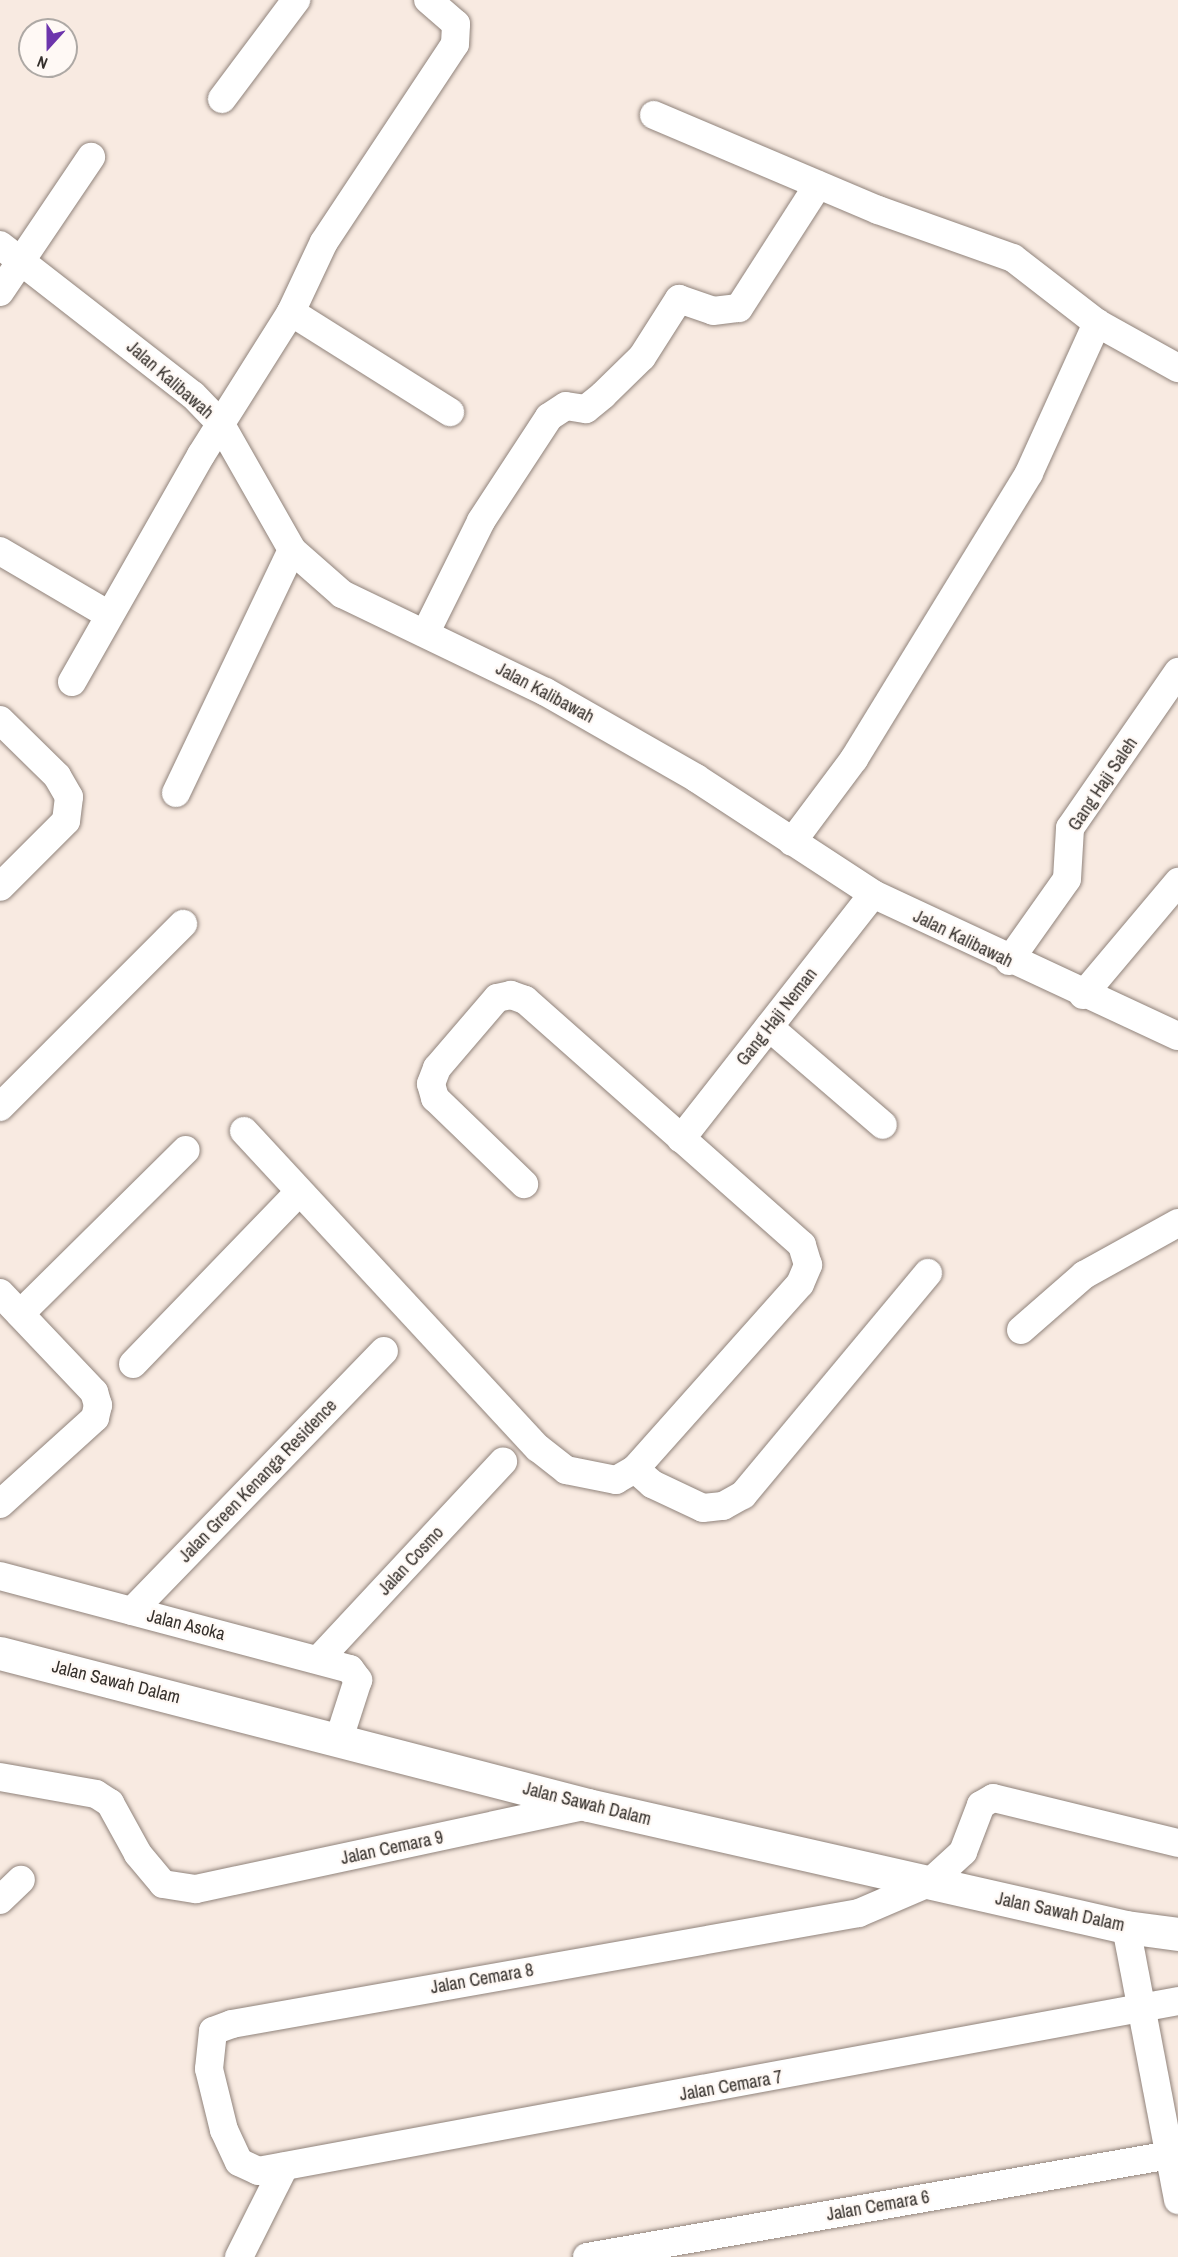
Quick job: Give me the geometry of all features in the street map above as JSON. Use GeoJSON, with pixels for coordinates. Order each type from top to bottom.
{"type":"FeatureCollection","features":[{"type":"Feature","properties":{"kind":"street"},"geometry":{"type":"LineString","coordinates":[[222,99],[296,0]]}},
{"type":"Feature","properties":{"kind":"street"},"geometry":{"type":"LineString","coordinates":[[72,682],[220,423],[291,312],[324,242],[455,44],[456,24],[428,0]]}},
{"type":"Feature","properties":{"kind":"street"},"geometry":{"type":"LineString","coordinates":[[654,115],[818,185],[1013,258],[1097,323],[1178,368]]}},
{"type":"Feature","properties":{"kind":"street"},"geometry":{"type":"LineString","coordinates":[[0,292],[9,252],[91,157]]}},
{"type":"Feature","properties":{"kind":"street"},"geometry":{"type":"LineString","coordinates":[[426,632],[481,521],[540,431],[566,406],[586,409],[603,396],[642,357],[679,299],[713,312],[739,308],[818,185]]}},
{"type":"Feature","properties":{"kind":"street","name":"Jalan Kalibawah"},"geometry":{"type":"LineString","coordinates":[[9,252],[160,368],[220,423],[292,550],[342,594],[426,632],[586,715],[873,894],[1009,962],[1178,1036]]}},
{"type":"Feature","properties":{"kind":"street"},"geometry":{"type":"LineString","coordinates":[[291,312],[450,412]]}},
{"type":"Feature","properties":{"kind":"street"},"geometry":{"type":"LineString","coordinates":[[792,842],[854,759],[1029,473],[1097,323]]}},
{"type":"Feature","properties":{"kind":"street"},"geometry":{"type":"LineString","coordinates":[[176,793],[292,550]]}},
{"type":"Feature","properties":{"kind":"street"},"geometry":{"type":"LineString","coordinates":[[0,551],[109,615]]}},
{"type":"Feature","properties":{"kind":"street","name":"Gang Haji Saleh"},"geometry":{"type":"LineString","coordinates":[[1009,962],[1067,879],[1070,828],[1178,672]]}},
{"type":"Feature","properties":{"kind":"street"},"geometry":{"type":"LineString","coordinates":[[0,720],[57,777],[69,797],[66,821],[0,886]]}},
{"type":"Feature","properties":{"kind":"street"},"geometry":{"type":"LineString","coordinates":[[1083,995],[1178,882]]}},
{"type":"Feature","properties":{"kind":"street","name":"Gang Haji Neman"},"geometry":{"type":"LineString","coordinates":[[681,1139],[873,894]]}},
{"type":"Feature","properties":{"kind":"street"},"geometry":{"type":"LineString","coordinates":[[0,1107],[183,924]]}},
{"type":"Feature","properties":{"kind":"street"},"geometry":{"type":"LineString","coordinates":[[244,1131],[298,1193],[538,1448],[566,1470],[593,1480],[616,1480],[635,1469],[800,1284],[808,1265],[802,1245],[525,1000],[497,998],[437,1068],[431,1083],[435,1098],[524,1184]]}},
{"type":"Feature","properties":{"kind":"street"},"geometry":{"type":"LineString","coordinates":[[769,1028],[883,1125]]}},
{"type":"Feature","properties":{"kind":"street"},"geometry":{"type":"LineString","coordinates":[[20,1314],[186,1150]]}},
{"type":"Feature","properties":{"kind":"street"},"geometry":{"type":"LineString","coordinates":[[133,1364],[298,1193]]}},
{"type":"Feature","properties":{"kind":"street"},"geometry":{"type":"LineString","coordinates":[[1021,1330],[1084,1275],[1178,1223]]}},
{"type":"Feature","properties":{"kind":"street"},"geometry":{"type":"LineString","coordinates":[[635,1469],[652,1484],[703,1508],[723,1506],[743,1495],[928,1273]]}},
{"type":"Feature","properties":{"kind":"street"},"geometry":{"type":"LineString","coordinates":[[0,1293],[94,1392],[98,1405],[94,1418],[0,1504]]}},
{"type":"Feature","properties":{"kind":"street","name":"Jalan Green Kenanga Residence"},"geometry":{"type":"LineString","coordinates":[[132,1611],[384,1351]]}},
{"type":"Feature","properties":{"kind":"street","name":"Jalan Cosmo"},"geometry":{"type":"LineString","coordinates":[[319,1659],[503,1462]]}},
{"type":"Feature","properties":{"kind":"street","name":"Jalan Asoka"},"geometry":{"type":"LineString","coordinates":[[0,1576],[350,1669],[356,1688],[342,1732]]}},
{"type":"Feature","properties":{"kind":"street","name":"Jalan Sawah Dalam"},"geometry":{"type":"LineString","coordinates":[[0,1653],[342,1732],[588,1805],[1126,1928],[1178,1934]]}},
{"type":"Feature","properties":{"kind":"street","name":"Jalan Cemara 9"},"geometry":{"type":"LineString","coordinates":[[0,1777],[96,1794],[110,1803],[138,1854],[163,1884],[196,1889],[588,1805]]}},
{"type":"Feature","properties":{"kind":"street"},"geometry":{"type":"LineString","coordinates":[[929,1883],[963,1852],[981,1805],[1003,1798],[1178,1844]]}},
{"type":"Feature","properties":{"kind":"street"},"geometry":{"type":"LineString","coordinates":[[0,1900],[21,1880]]}},
{"type":"Feature","properties":{"kind":"street","name":"Jalan Cemara 8"},"geometry":{"type":"LineString","coordinates":[[284,2167],[248,2169],[224,2130],[208,2069],[210,2036],[218,2027],[860,1913],[929,1883]]}},
{"type":"Feature","properties":{"kind":"street"},"geometry":{"type":"LineString","coordinates":[[1126,1928],[1178,2200]]}},
{"type":"Feature","properties":{"kind":"street","name":"Jalan Cemara 7"},"geometry":{"type":"LineString","coordinates":[[284,2167],[1143,2011],[1178,2001]]}},
{"type":"Feature","properties":{"kind":"street","name":"Jalan Cemara 6"},"geometry":{"type":"LineString","coordinates":[[587,2257],[1170,2155]]}},
{"type":"Feature","properties":{"kind":"street"},"geometry":{"type":"LineString","coordinates":[[239,2257],[284,2167]]}}]}
